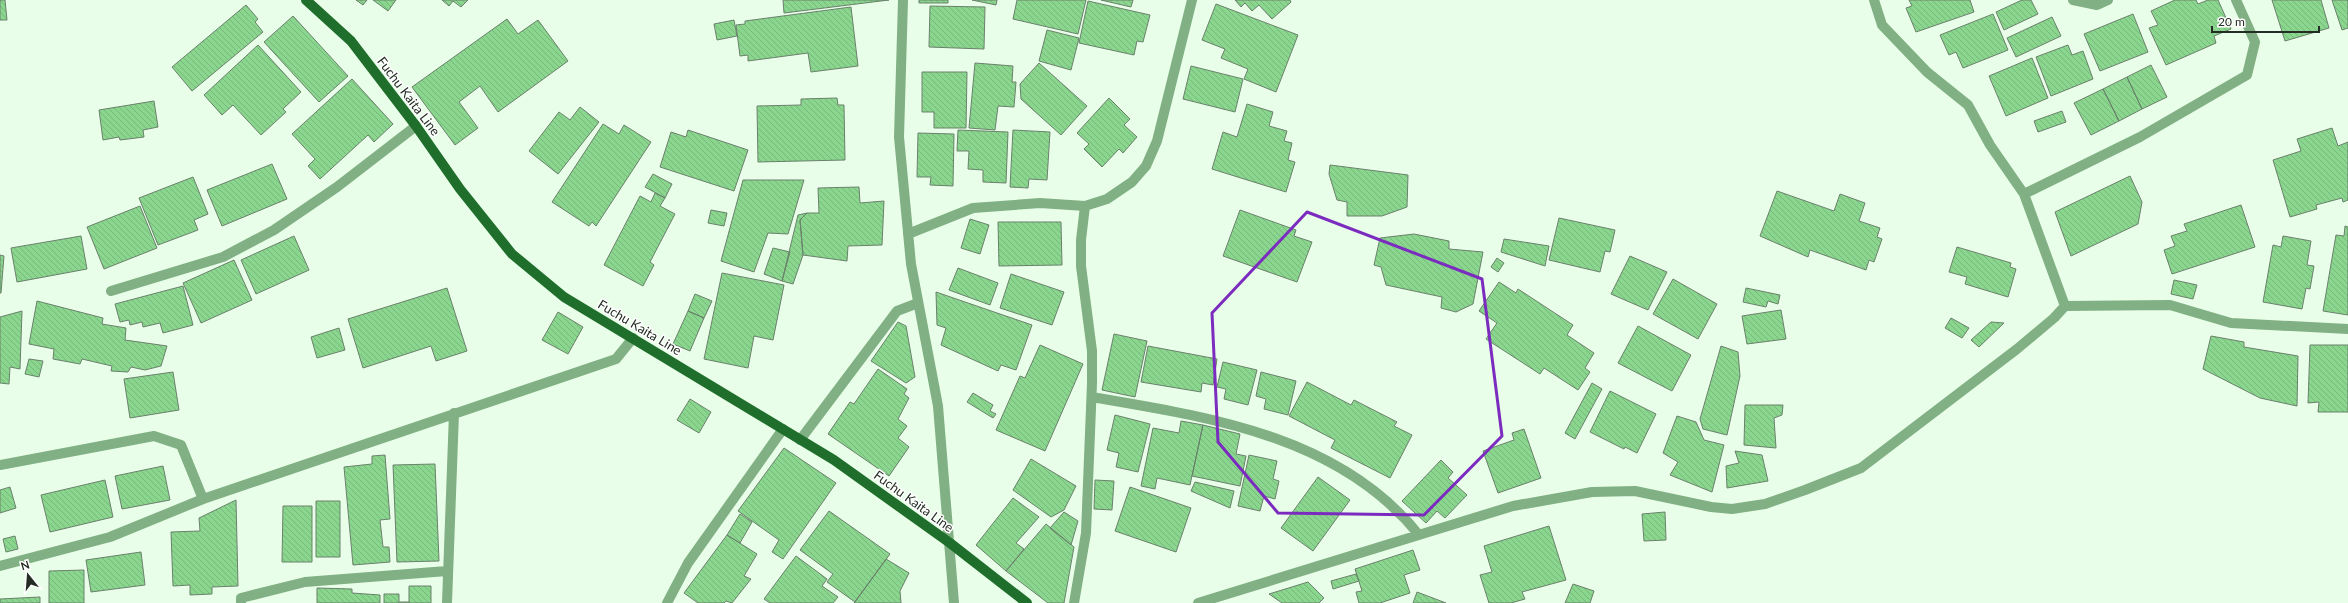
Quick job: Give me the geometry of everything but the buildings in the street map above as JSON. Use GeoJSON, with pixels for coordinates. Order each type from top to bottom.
{"type":"FeatureCollection","features":[{"type":"Feature","properties":{"kind":"main road","name":"Fuchu Kaita Line"},"geometry":{"type":"LineString","coordinates":[[306,0],[350,41],[416,126],[460,189],[512,254],[564,297],[834,460],[950,543],[1027,603]]}},
{"type":"Feature","properties":{"kind":"street"},"geometry":{"type":"LineString","coordinates":[[903,0],[899,138],[911,264],[938,406],[954,603]]}},
{"type":"Feature","properties":{"kind":"street"},"geometry":{"type":"LineString","coordinates":[[908,234],[973,208],[1040,203],[1084,206],[1107,200],[1132,182],[1146,166],[1157,141],[1192,0]]}},
{"type":"Feature","properties":{"kind":"street"},"geometry":{"type":"LineString","coordinates":[[1874,0],[1882,26],[1926,72],[1968,105],[1990,145],[2024,194],[2065,306]]}},
{"type":"Feature","properties":{"kind":"street"},"geometry":{"type":"LineString","coordinates":[[2073,0],[2097,5],[2108,0]]}},
{"type":"Feature","properties":{"kind":"street"},"geometry":{"type":"LineString","coordinates":[[2024,194],[2140,137],[2247,75],[2255,42],[2236,0]]}},
{"type":"Feature","properties":{"kind":"street"},"geometry":{"type":"LineString","coordinates":[[112,291],[223,256],[274,230],[337,187],[416,126]]}},
{"type":"Feature","properties":{"kind":"street"},"geometry":{"type":"LineString","coordinates":[[1074,603],[1086,533],[1092,397],[1092,351],[1081,266],[1081,240],[1084,206]]}},
{"type":"Feature","properties":{"kind":"street"},"geometry":{"type":"LineString","coordinates":[[800,440],[897,311],[918,303]]}},
{"type":"Feature","properties":{"kind":"street"},"geometry":{"type":"LineString","coordinates":[[1198,603],[1513,506],[1592,492],[1635,491],[1711,507],[1732,509],[1765,504],[1860,468],[2017,349],[2054,318],[2065,306],[2170,305],[2232,323],[2348,329]]}},
{"type":"Feature","properties":{"kind":"street"},"geometry":{"type":"LineString","coordinates":[[0,566],[110,538],[203,499],[616,359],[633,338]]}},
{"type":"Feature","properties":{"kind":"street"},"geometry":{"type":"LineString","coordinates":[[1092,397],[1217,420],[1266,433],[1302,448],[1347,470],[1383,498],[1408,521],[1419,535]]}},
{"type":"Feature","properties":{"kind":"street"},"geometry":{"type":"LineString","coordinates":[[447,603],[447,570],[454,413]]}},
{"type":"Feature","properties":{"kind":"street"},"geometry":{"type":"LineString","coordinates":[[667,603],[688,563],[784,429]]}},
{"type":"Feature","properties":{"kind":"street"},"geometry":{"type":"LineString","coordinates":[[0,465],[154,436],[181,445],[203,499]]}},
{"type":"Feature","properties":{"kind":"street"},"geometry":{"type":"LineString","coordinates":[[241,603],[241,598],[305,582],[447,570]]}},
{"type":"Feature","properties":{"kind":"highlighted area"},"geometry":{"type":"Polygon","coordinates":[[[1307,212],[1482,279],[1502,436],[1424,515],[1278,513],[1218,442],[1212,313],[1307,212]]]}}]}
